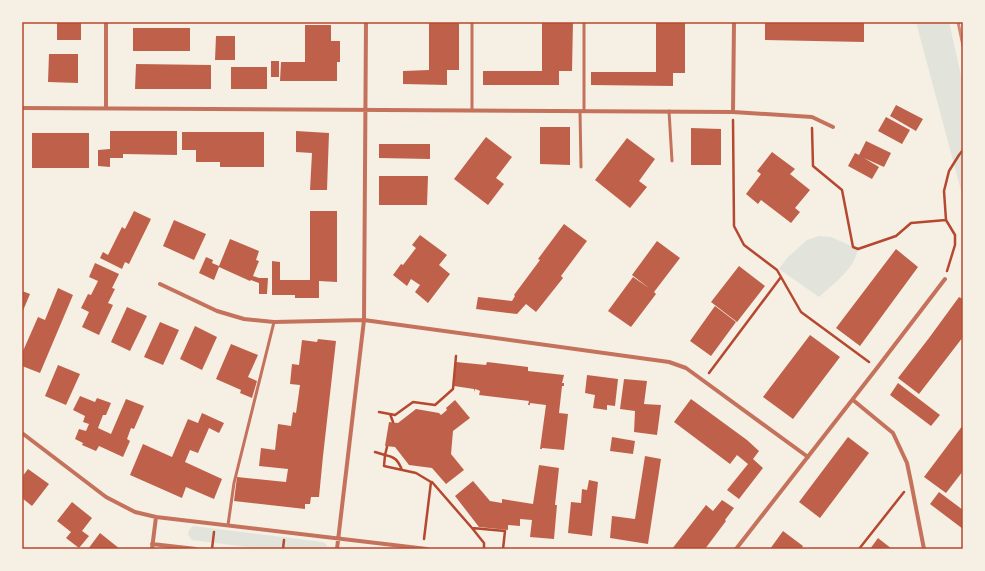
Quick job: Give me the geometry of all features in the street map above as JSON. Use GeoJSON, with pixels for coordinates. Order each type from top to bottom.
{"type":"FeatureCollection","features":[{"type":"Feature","properties":{"kind":"street"},"geometry":{"type":"LineString","coordinates":[[106,22],[106,108]]}},
{"type":"Feature","properties":{"kind":"street"},"geometry":{"type":"LineString","coordinates":[[337,549],[364,320],[366,22]]}},
{"type":"Feature","properties":{"kind":"street"},"geometry":{"type":"LineString","coordinates":[[733,112],[734,22]]}},
{"type":"Feature","properties":{"kind":"street"},"geometry":{"type":"LineString","coordinates":[[22,108],[733,112],[812,117],[834,127]]}},
{"type":"Feature","properties":{"kind":"street"},"geometry":{"type":"LineString","coordinates":[[736,549],[853,400],[945,279]]}},
{"type":"Feature","properties":{"kind":"street"},"geometry":{"type":"LineString","coordinates":[[160,284],[217,311],[244,319],[274,322],[364,320],[669,362],[686,368],[808,457]]}},
{"type":"Feature","properties":{"kind":"street"},"geometry":{"type":"LineString","coordinates":[[853,400],[893,433],[907,463],[924,549]]}},
{"type":"Feature","properties":{"kind":"street"},"geometry":{"type":"LineString","coordinates":[[22,433],[106,497],[135,512],[156,517],[426,549]]}},
{"type":"Feature","properties":{"kind":"street"},"geometry":{"type":"LineString","coordinates":[[156,517],[152,546],[196,549]]}},
{"type":"Feature","properties":{"kind":"lane"},"geometry":{"type":"LineString","coordinates":[[472,22],[472,110]]}},
{"type":"Feature","properties":{"kind":"lane"},"geometry":{"type":"LineString","coordinates":[[581,167],[584,22]]}},
{"type":"Feature","properties":{"kind":"lane"},"geometry":{"type":"LineString","coordinates":[[669,111],[672,162]]}},
{"type":"Feature","properties":{"kind":"lane"},"geometry":{"type":"LineString","coordinates":[[228,525],[234,483],[274,322]]}},
{"type":"Feature","properties":{"kind":"path"},"geometry":{"type":"LineString","coordinates":[[733,112],[734,226],[744,245],[776,270],[801,312],[877,368]]}},
{"type":"Feature","properties":{"kind":"path"},"geometry":{"type":"LineString","coordinates":[[812,117],[813,166],[842,190],[853,247],[858,249],[896,236],[911,223],[946,220]]}},
{"type":"Feature","properties":{"kind":"path"},"geometry":{"type":"LineString","coordinates":[[945,279],[955,245],[955,235],[946,220],[944,191],[949,171],[963,150]]}},
{"type":"Feature","properties":{"kind":"path"},"geometry":{"type":"LineString","coordinates":[[703,381],[781,277]]}},
{"type":"Feature","properties":{"kind":"path"},"geometry":{"type":"LineString","coordinates":[[379,412],[395,415],[413,402],[435,405],[453,389],[456,356]]}},
{"type":"Feature","properties":{"kind":"path"},"geometry":{"type":"LineString","coordinates":[[390,414],[393,422]]}},
{"type":"Feature","properties":{"kind":"path"},"geometry":{"type":"LineString","coordinates":[[387,446],[384,455],[384,466],[416,473],[431,482],[484,543],[484,549]]}},
{"type":"Feature","properties":{"kind":"path"},"geometry":{"type":"LineString","coordinates":[[375,452],[393,456],[399,462],[403,470]]}},
{"type":"Feature","properties":{"kind":"path"},"geometry":{"type":"LineString","coordinates":[[423,548],[431,482]]}},
{"type":"Feature","properties":{"kind":"path"},"geometry":{"type":"LineString","coordinates":[[859,549],[911,482]]}},
{"type":"Feature","properties":{"kind":"path"},"geometry":{"type":"LineString","coordinates":[[212,549],[215,524]]}},
{"type":"Feature","properties":{"kind":"path"},"geometry":{"type":"LineString","coordinates":[[472,528],[505,532],[503,549]]}},
{"type":"Feature","properties":{"kind":"shaded area"},"geometry":{"type":"Polygon","coordinates":[[[916,22],[949,22],[963,84],[963,198],[916,22]]]}},
{"type":"Feature","properties":{"kind":"shaded area"},"geometry":{"type":"Polygon","coordinates":[[[819,236],[831,237],[858,249],[856,257],[848,270],[819,297],[779,269],[787,258],[807,240],[819,236]]]}},
{"type":"Feature","properties":{"kind":"shaded area"},"geometry":{"type":"Polygon","coordinates":[[[193,526],[323,542],[326,544],[328,549],[261,549],[192,540],[188,535],[189,530],[193,526]]]}},
{"type":"Feature","properties":{"kind":"building"},"geometry":{"type":"Polygon","coordinates":[[[57,22],[81,22],[81,40],[57,40],[57,22]]]}},
{"type":"Feature","properties":{"kind":"building"},"geometry":{"type":"Polygon","coordinates":[[[429,22],[459,22],[459,70],[447,70],[447,85],[403,84],[403,71],[429,70],[429,22]]]}},
{"type":"Feature","properties":{"kind":"building"},"geometry":{"type":"Polygon","coordinates":[[[542,22],[573,22],[572,71],[559,71],[559,85],[483,85],[483,71],[542,71],[542,22]]]}},
{"type":"Feature","properties":{"kind":"building"},"geometry":{"type":"Polygon","coordinates":[[[656,22],[685,22],[685,73],[673,73],[673,86],[591,85],[591,72],[656,72],[656,22]]]}},
{"type":"Feature","properties":{"kind":"building"},"geometry":{"type":"Polygon","coordinates":[[[765,22],[864,22],[864,42],[765,40],[765,22]]]}},
{"type":"Feature","properties":{"kind":"building"},"geometry":{"type":"Polygon","coordinates":[[[305,25],[331,25],[331,41],[340,41],[340,62],[337,62],[337,81],[280,81],[281,62],[305,62],[305,25]]]}},
{"type":"Feature","properties":{"kind":"building"},"geometry":{"type":"Polygon","coordinates":[[[133,28],[190,28],[190,51],[133,51],[133,28]]]}},
{"type":"Feature","properties":{"kind":"building"},"geometry":{"type":"Polygon","coordinates":[[[216,36],[235,36],[235,60],[215,60],[216,36]]]}},
{"type":"Feature","properties":{"kind":"building"},"geometry":{"type":"Polygon","coordinates":[[[49,54],[78,54],[78,83],[48,82],[49,54]]]}},
{"type":"Feature","properties":{"kind":"building"},"geometry":{"type":"Polygon","coordinates":[[[271,61],[279,61],[279,77],[271,77],[271,61]]]}},
{"type":"Feature","properties":{"kind":"building"},"geometry":{"type":"Polygon","coordinates":[[[136,64],[211,65],[211,89],[135,89],[136,64]]]}},
{"type":"Feature","properties":{"kind":"building"},"geometry":{"type":"Polygon","coordinates":[[[231,67],[267,67],[267,89],[231,89],[231,67]]]}},
{"type":"Feature","properties":{"kind":"building"},"geometry":{"type":"Polygon","coordinates":[[[896,105],[923,119],[916,131],[890,116],[896,105]]]}},
{"type":"Feature","properties":{"kind":"building"},"geometry":{"type":"Polygon","coordinates":[[[886,117],[910,130],[902,144],[878,131],[886,117]]]}},
{"type":"Feature","properties":{"kind":"building"},"geometry":{"type":"Polygon","coordinates":[[[540,127],[570,127],[570,165],[540,164],[540,127]]]}},
{"type":"Feature","properties":{"kind":"building"},"geometry":{"type":"Polygon","coordinates":[[[691,128],[721,129],[721,165],[691,165],[691,128]]]}},
{"type":"Feature","properties":{"kind":"building"},"geometry":{"type":"Polygon","coordinates":[[[110,131],[177,131],[177,155],[123,154],[123,158],[110,158],[110,167],[98,166],[98,150],[110,149],[110,131]]]}},
{"type":"Feature","properties":{"kind":"building"},"geometry":{"type":"Polygon","coordinates":[[[296,131],[329,133],[327,190],[310,190],[312,153],[296,152],[296,131]]]}},
{"type":"Feature","properties":{"kind":"building"},"geometry":{"type":"Polygon","coordinates":[[[182,132],[264,132],[264,167],[220,167],[220,162],[196,162],[196,150],[182,150],[182,132]]]}},
{"type":"Feature","properties":{"kind":"building"},"geometry":{"type":"Polygon","coordinates":[[[32,133],[89,133],[89,168],[32,168],[32,133]]]}},
{"type":"Feature","properties":{"kind":"building"},"geometry":{"type":"Polygon","coordinates":[[[486,137],[512,157],[496,178],[504,184],[488,205],[454,179],[486,137]]]}},
{"type":"Feature","properties":{"kind":"building"},"geometry":{"type":"Polygon","coordinates":[[[627,138],[655,159],[639,181],[647,187],[630,208],[595,180],[627,138]]]}},
{"type":"Feature","properties":{"kind":"building"},"geometry":{"type":"Polygon","coordinates":[[[866,141],[891,153],[884,167],[864,158],[879,167],[872,179],[848,166],[855,153],[859,155],[866,141]]]}},
{"type":"Feature","properties":{"kind":"building"},"geometry":{"type":"Polygon","coordinates":[[[379,144],[430,144],[430,159],[379,158],[379,144]]]}},
{"type":"Feature","properties":{"kind":"building"},"geometry":{"type":"Polygon","coordinates":[[[772,152],[795,169],[790,174],[810,190],[795,208],[800,212],[791,223],[761,200],[758,204],[746,194],[761,174],[757,171],[772,152]]]}},
{"type":"Feature","properties":{"kind":"building"},"geometry":{"type":"Polygon","coordinates":[[[379,176],[428,176],[427,205],[379,205],[379,176]]]}},
{"type":"Feature","properties":{"kind":"building"},"geometry":{"type":"Polygon","coordinates":[[[134,211],[151,219],[129,264],[125,262],[122,269],[100,258],[103,252],[108,255],[122,227],[125,229],[134,211]]]}},
{"type":"Feature","properties":{"kind":"building"},"geometry":{"type":"Polygon","coordinates":[[[310,211],[337,211],[337,282],[319,281],[319,298],[295,298],[295,295],[272,295],[272,261],[280,262],[280,280],[310,280],[310,211]]]}},
{"type":"Feature","properties":{"kind":"building"},"geometry":{"type":"Polygon","coordinates":[[[174,220],[206,234],[194,260],[163,246],[174,220]]]}},
{"type":"Feature","properties":{"kind":"building"},"geometry":{"type":"Polygon","coordinates":[[[564,224],[587,241],[561,276],[563,278],[536,312],[526,304],[517,314],[476,309],[478,297],[512,301],[515,296],[514,295],[540,260],[538,259],[564,224]]]}},
{"type":"Feature","properties":{"kind":"building"},"geometry":{"type":"Polygon","coordinates":[[[420,235],[447,255],[439,265],[450,274],[428,303],[415,292],[420,285],[411,279],[407,286],[393,275],[416,248],[412,245],[420,235]]]}},
{"type":"Feature","properties":{"kind":"building"},"geometry":{"type":"Polygon","coordinates":[[[230,239],[259,251],[256,260],[259,261],[253,276],[268,278],[267,294],[259,294],[259,283],[250,281],[219,267],[214,280],[199,273],[206,257],[213,260],[212,263],[219,266],[230,239]]]}},
{"type":"Feature","properties":{"kind":"building"},"geometry":{"type":"Polygon","coordinates":[[[657,241],[680,258],[654,292],[656,294],[631,327],[608,311],[633,277],[649,288],[632,275],[657,241]]]}},
{"type":"Feature","properties":{"kind":"building"},"geometry":{"type":"Polygon","coordinates":[[[896,249],[918,267],[860,346],[836,328],[896,249]]]}},
{"type":"Feature","properties":{"kind":"building"},"geometry":{"type":"Polygon","coordinates":[[[95,263],[119,274],[112,288],[115,289],[108,303],[113,305],[99,335],[82,327],[89,312],[81,308],[88,294],[91,295],[98,281],[89,277],[95,263]]]}},
{"type":"Feature","properties":{"kind":"building"},"geometry":{"type":"Polygon","coordinates":[[[739,266],[765,286],[737,322],[711,302],[739,266]]]}},
{"type":"Feature","properties":{"kind":"building"},"geometry":{"type":"Polygon","coordinates":[[[58,288],[73,295],[40,373],[22,366],[22,351],[38,317],[45,320],[58,288]]]}},
{"type":"Feature","properties":{"kind":"building"},"geometry":{"type":"Polygon","coordinates":[[[22,291],[30,294],[22,313],[22,291]]]}},
{"type":"Feature","properties":{"kind":"building"},"geometry":{"type":"Polygon","coordinates":[[[959,297],[963,299],[963,337],[919,394],[898,378],[959,297]]]}},
{"type":"Feature","properties":{"kind":"building"},"geometry":{"type":"Polygon","coordinates":[[[715,306],[736,322],[711,356],[690,341],[715,306]]]}},
{"type":"Feature","properties":{"kind":"building"},"geometry":{"type":"Polygon","coordinates":[[[127,307],[147,316],[130,351],[111,342],[127,307]]]}},
{"type":"Feature","properties":{"kind":"building"},"geometry":{"type":"Polygon","coordinates":[[[160,322],[179,330],[163,365],[144,357],[160,322]]]}},
{"type":"Feature","properties":{"kind":"building"},"geometry":{"type":"Polygon","coordinates":[[[195,326],[217,337],[202,370],[180,359],[195,326]]]}},
{"type":"Feature","properties":{"kind":"building"},"geometry":{"type":"Polygon","coordinates":[[[810,335],[840,357],[793,419],[763,397],[810,335]]]}},
{"type":"Feature","properties":{"kind":"building"},"geometry":{"type":"Polygon","coordinates":[[[318,339],[336,341],[319,497],[311,497],[310,504],[305,504],[305,509],[234,501],[237,477],[286,482],[288,469],[259,466],[261,448],[275,450],[278,424],[291,426],[293,412],[296,413],[300,385],[290,384],[292,364],[299,365],[302,340],[317,342],[318,339]]]}},
{"type":"Feature","properties":{"kind":"building"},"geometry":{"type":"Polygon","coordinates":[[[231,344],[258,355],[248,377],[257,381],[252,398],[240,393],[241,390],[216,379],[231,344]]]}},
{"type":"Feature","properties":{"kind":"building"},"geometry":{"type":"Polygon","coordinates":[[[456,362],[486,365],[487,362],[528,367],[528,371],[564,375],[562,383],[564,383],[564,386],[562,386],[559,413],[568,414],[564,450],[540,449],[546,405],[530,403],[530,405],[528,405],[529,401],[479,395],[480,391],[478,390],[475,389],[474,392],[474,389],[454,386],[456,362]]]}},
{"type":"Feature","properties":{"kind":"building"},"geometry":{"type":"Polygon","coordinates":[[[58,365],[80,374],[66,405],[45,396],[58,365]]]}},
{"type":"Feature","properties":{"kind":"building"},"geometry":{"type":"Polygon","coordinates":[[[587,375],[618,379],[615,406],[607,405],[607,410],[593,408],[595,395],[585,393],[587,375]]]}},
{"type":"Feature","properties":{"kind":"building"},"geometry":{"type":"Polygon","coordinates":[[[624,379],[647,381],[644,404],[661,405],[657,435],[634,432],[635,411],[620,409],[624,379]]]}},
{"type":"Feature","properties":{"kind":"building"},"geometry":{"type":"Polygon","coordinates":[[[898,383],[940,415],[931,426],[890,395],[898,383]]]}},
{"type":"Feature","properties":{"kind":"building"},"geometry":{"type":"Polygon","coordinates":[[[80,396],[95,402],[97,398],[111,403],[106,415],[103,415],[98,428],[111,434],[126,399],[144,406],[134,429],[131,428],[127,439],[130,441],[123,457],[99,446],[96,451],[82,445],[83,443],[75,439],[79,429],[86,431],[89,424],[83,422],[85,416],[73,410],[80,396]]]}},
{"type":"Feature","properties":{"kind":"building"},"geometry":{"type":"Polygon","coordinates":[[[691,399],[747,440],[759,451],[753,459],[763,468],[739,499],[727,490],[748,464],[737,455],[730,464],[674,422],[691,399]]]}},
{"type":"Feature","properties":{"kind":"building"},"geometry":{"type":"Polygon","coordinates":[[[455,400],[470,418],[453,431],[451,454],[464,470],[446,484],[432,468],[409,465],[395,447],[385,446],[389,422],[398,423],[416,409],[439,413],[441,415],[455,400]]]}},
{"type":"Feature","properties":{"kind":"building"},"geometry":{"type":"Polygon","coordinates":[[[202,413],[224,423],[219,433],[209,428],[198,453],[190,450],[185,462],[222,479],[214,499],[186,487],[182,498],[130,475],[143,444],[172,457],[188,419],[198,423],[202,413]]]}},
{"type":"Feature","properties":{"kind":"building"},"geometry":{"type":"Polygon","coordinates":[[[963,425],[963,471],[946,493],[924,477],[963,425]]]}},
{"type":"Feature","properties":{"kind":"building"},"geometry":{"type":"Polygon","coordinates":[[[612,437],[635,441],[633,454],[610,451],[612,437]]]}},
{"type":"Feature","properties":{"kind":"building"},"geometry":{"type":"Polygon","coordinates":[[[848,437],[869,453],[820,518],[799,502],[848,437]]]}},
{"type":"Feature","properties":{"kind":"building"},"geometry":{"type":"Polygon","coordinates":[[[645,456],[661,459],[648,544],[610,538],[612,516],[635,519],[645,456]]]}},
{"type":"Feature","properties":{"kind":"building"},"geometry":{"type":"Polygon","coordinates":[[[539,465],[559,468],[555,505],[557,505],[554,539],[530,537],[532,520],[520,519],[520,526],[508,525],[508,530],[479,527],[455,496],[473,481],[490,501],[502,503],[502,499],[533,504],[539,465]]]}},
{"type":"Feature","properties":{"kind":"building"},"geometry":{"type":"Polygon","coordinates":[[[28,469],[49,484],[32,506],[22,498],[22,477],[28,469]]]}},
{"type":"Feature","properties":{"kind":"building"},"geometry":{"type":"Polygon","coordinates":[[[589,480],[598,482],[592,536],[568,533],[571,502],[581,503],[582,489],[587,490],[589,480]]]}},
{"type":"Feature","properties":{"kind":"building"},"geometry":{"type":"Polygon","coordinates":[[[939,492],[963,510],[963,529],[930,504],[939,492]]]}},
{"type":"Feature","properties":{"kind":"building"},"geometry":{"type":"Polygon","coordinates":[[[722,500],[734,508],[705,549],[672,549],[706,505],[713,511],[722,500]]]}},
{"type":"Feature","properties":{"kind":"building"},"geometry":{"type":"Polygon","coordinates":[[[72,502],[92,518],[82,531],[89,536],[79,548],[66,538],[71,532],[57,521],[72,502]]]}},
{"type":"Feature","properties":{"kind":"building"},"geometry":{"type":"Polygon","coordinates":[[[783,531],[803,546],[801,549],[770,549],[783,531]]]}},
{"type":"Feature","properties":{"kind":"building"},"geometry":{"type":"Polygon","coordinates":[[[100,533],[120,549],[88,549],[100,533]]]}},
{"type":"Feature","properties":{"kind":"building"},"geometry":{"type":"Polygon","coordinates":[[[878,538],[892,549],[870,549],[878,538]]]}},
{"type":"Feature","properties":{"kind":"railway"},"geometry":{"type":"LineString","coordinates":[[958,22],[963,46]]}}]}
